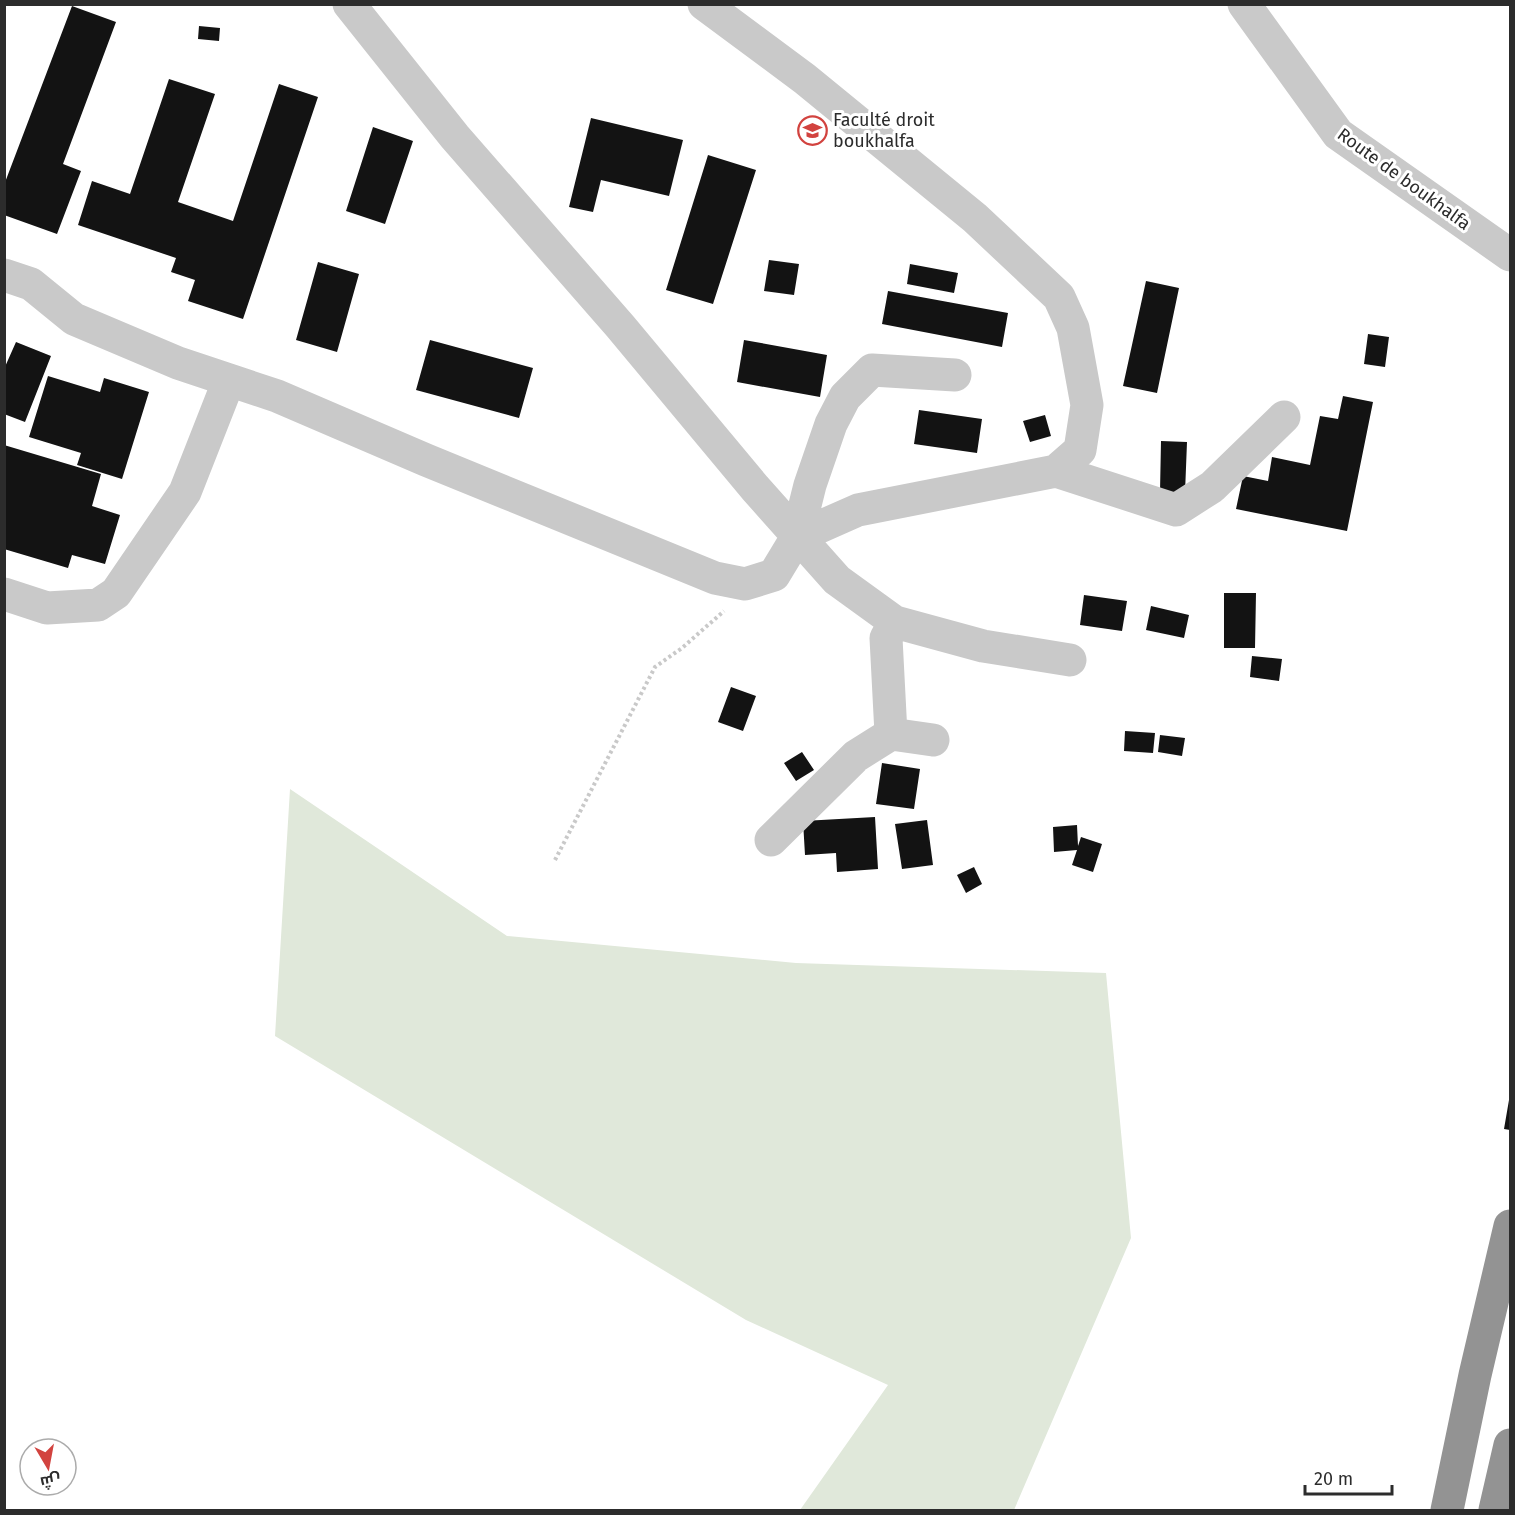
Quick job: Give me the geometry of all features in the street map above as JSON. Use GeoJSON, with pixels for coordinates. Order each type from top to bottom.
{"type":"FeatureCollection","features":[{"type":"Feature","properties":{"kind":"highway"},"geometry":{"type":"LineString","coordinates":[[1447,1510],[1475,1375],[1510,1226]]}},
{"type":"Feature","properties":{"kind":"highway"},"geometry":{"type":"LineString","coordinates":[[1495,1510],[1510,1445]]}},
{"type":"Feature","properties":{"kind":"street"},"geometry":{"type":"LineString","coordinates":[[704,4],[805,79],[966,211],[1059,297],[1073,328],[1087,405],[1080,450],[1056,471]]}},
{"type":"Feature","properties":{"kind":"street","name":"Route de boukhalfa"},"geometry":{"type":"LineString","coordinates":[[1244,4],[1338,134],[1510,255]]}},
{"type":"Feature","properties":{"kind":"street"},"geometry":{"type":"LineString","coordinates":[[358,8],[455,137],[620,326],[797,537],[837,580],[895,622],[983,646],[1070,660]]}},
{"type":"Feature","properties":{"kind":"street"},"geometry":{"type":"LineString","coordinates":[[4,275],[31,284],[74,319],[178,363],[277,396],[426,460],[715,578],[745,584],[774,575],[797,537],[831,424],[845,397],[872,370],[955,375]]}},
{"type":"Feature","properties":{"kind":"street"},"geometry":{"type":"LineString","coordinates":[[4,594],[47,608],[98,606],[116,592],[185,492],[229,380]]}},
{"type":"Feature","properties":{"kind":"street"},"geometry":{"type":"LineString","coordinates":[[797,537],[858,510],[1056,471],[1176,510],[1212,487],[1284,417]]}},
{"type":"Feature","properties":{"kind":"street"},"geometry":{"type":"LineString","coordinates":[[891,734],[886,638],[895,622]]}},
{"type":"Feature","properties":{"kind":"street"},"geometry":{"type":"LineString","coordinates":[[771,840],[856,756],[891,734],[933,740]]}},
{"type":"Feature","properties":{"kind":"path"},"geometry":{"type":"LineString","coordinates":[[555,860],[655,667],[682,648],[723,612],[745,584]]}},
{"type":"Feature","properties":{"kind":"shaded area"},"geometry":{"type":"Polygon","coordinates":[[[290,789],[507,936],[796,963],[1106,973],[1131,1238],[1014,1510],[800,1510],[888,1385],[746,1320],[275,1036],[290,789]]]}},
{"type":"Feature","properties":{"kind":"building"},"geometry":{"type":"Polygon","coordinates":[[[72,6],[116,22],[63,164],[81,171],[57,234],[4,215],[4,185],[72,6]]]}},
{"type":"Feature","properties":{"kind":"building"},"geometry":{"type":"Polygon","coordinates":[[[199,26],[220,28],[219,41],[198,39],[199,26]]]}},
{"type":"Feature","properties":{"kind":"building"},"geometry":{"type":"Polygon","coordinates":[[[169,79],[215,94],[178,202],[233,221],[279,84],[318,97],[243,319],[188,301],[195,280],[171,272],[176,258],[78,225],[92,181],[130,194],[169,79]]]}},
{"type":"Feature","properties":{"kind":"building"},"geometry":{"type":"Polygon","coordinates":[[[591,118],[683,140],[669,196],[601,180],[593,212],[569,207],[591,118]]]}},
{"type":"Feature","properties":{"kind":"building"},"geometry":{"type":"Polygon","coordinates":[[[373,127],[413,141],[385,224],[346,211],[373,127]]]}},
{"type":"Feature","properties":{"kind":"building"},"geometry":{"type":"Polygon","coordinates":[[[708,155],[756,170],[713,304],[666,290],[708,155]]]}},
{"type":"Feature","properties":{"kind":"building"},"geometry":{"type":"Polygon","coordinates":[[[769,260],[799,264],[794,295],[764,291],[769,260]]]}},
{"type":"Feature","properties":{"kind":"building"},"geometry":{"type":"Polygon","coordinates":[[[318,262],[359,274],[337,352],[296,340],[318,262]]]}},
{"type":"Feature","properties":{"kind":"building"},"geometry":{"type":"Polygon","coordinates":[[[910,264],[958,273],[954,293],[907,284],[910,264]]]}},
{"type":"Feature","properties":{"kind":"building"},"geometry":{"type":"Polygon","coordinates":[[[1146,281],[1179,288],[1157,393],[1123,386],[1146,281]]]}},
{"type":"Feature","properties":{"kind":"building"},"geometry":{"type":"Polygon","coordinates":[[[888,291],[1008,313],[1002,347],[882,324],[888,291]]]}},
{"type":"Feature","properties":{"kind":"building"},"geometry":{"type":"Polygon","coordinates":[[[1368,334],[1389,337],[1385,367],[1364,364],[1368,334]]]}},
{"type":"Feature","properties":{"kind":"building"},"geometry":{"type":"Polygon","coordinates":[[[430,340],[533,368],[519,418],[416,390],[430,340]]]}},
{"type":"Feature","properties":{"kind":"building"},"geometry":{"type":"Polygon","coordinates":[[[744,340],[827,355],[820,397],[737,382],[744,340]]]}},
{"type":"Feature","properties":{"kind":"building"},"geometry":{"type":"Polygon","coordinates":[[[16,342],[51,356],[25,422],[4,414],[4,369],[16,342]]]}},
{"type":"Feature","properties":{"kind":"building"},"geometry":{"type":"Polygon","coordinates":[[[48,376],[100,392],[104,378],[149,392],[122,479],[77,465],[81,453],[29,437],[48,376]]]}},
{"type":"Feature","properties":{"kind":"building"},"geometry":{"type":"Polygon","coordinates":[[[1343,396],[1373,402],[1347,531],[1236,509],[1243,476],[1268,481],[1272,457],[1310,465],[1320,416],[1338,419],[1343,396]]]}},
{"type":"Feature","properties":{"kind":"building"},"geometry":{"type":"Polygon","coordinates":[[[919,410],[982,419],[977,453],[914,444],[919,410]]]}},
{"type":"Feature","properties":{"kind":"building"},"geometry":{"type":"Polygon","coordinates":[[[1045,415],[1051,436],[1030,442],[1023,421],[1045,415]]]}},
{"type":"Feature","properties":{"kind":"building"},"geometry":{"type":"Polygon","coordinates":[[[1161,441],[1187,442],[1185,493],[1160,492],[1161,441]]]}},
{"type":"Feature","properties":{"kind":"building"},"geometry":{"type":"Polygon","coordinates":[[[4,445],[101,474],[92,506],[120,515],[105,564],[72,555],[68,568],[4,549],[4,445]]]}},
{"type":"Feature","properties":{"kind":"building"},"geometry":{"type":"Polygon","coordinates":[[[1224,593],[1256,593],[1255,648],[1224,648],[1224,593]]]}},
{"type":"Feature","properties":{"kind":"building"},"geometry":{"type":"Polygon","coordinates":[[[1084,595],[1127,601],[1122,631],[1080,625],[1084,595]]]}},
{"type":"Feature","properties":{"kind":"building"},"geometry":{"type":"Polygon","coordinates":[[[1151,606],[1189,615],[1184,638],[1146,630],[1151,606]]]}},
{"type":"Feature","properties":{"kind":"building"},"geometry":{"type":"Polygon","coordinates":[[[1252,656],[1282,659],[1279,681],[1250,677],[1252,656]]]}},
{"type":"Feature","properties":{"kind":"building"},"geometry":{"type":"Polygon","coordinates":[[[731,687],[756,696],[743,731],[718,722],[731,687]]]}},
{"type":"Feature","properties":{"kind":"building"},"geometry":{"type":"Polygon","coordinates":[[[1125,731],[1155,733],[1153,753],[1124,751],[1125,731]]]}},
{"type":"Feature","properties":{"kind":"building"},"geometry":{"type":"Polygon","coordinates":[[[1160,735],[1185,738],[1182,756],[1158,752],[1160,735]]]}},
{"type":"Feature","properties":{"kind":"building"},"geometry":{"type":"Polygon","coordinates":[[[802,752],[814,770],[796,781],[784,763],[802,752]]]}},
{"type":"Feature","properties":{"kind":"building"},"geometry":{"type":"Polygon","coordinates":[[[882,763],[920,769],[914,809],[876,804],[882,763]]]}},
{"type":"Feature","properties":{"kind":"building"},"geometry":{"type":"Polygon","coordinates":[[[875,817],[878,869],[837,872],[836,853],[805,855],[803,821],[875,817]]]}},
{"type":"Feature","properties":{"kind":"building"},"geometry":{"type":"Polygon","coordinates":[[[927,820],[933,865],[902,869],[895,824],[927,820]]]}},
{"type":"Feature","properties":{"kind":"building"},"geometry":{"type":"Polygon","coordinates":[[[1077,825],[1078,846],[1081,837],[1102,844],[1093,872],[1072,865],[1077,850],[1054,852],[1053,827],[1077,825]]]}},
{"type":"Feature","properties":{"kind":"building"},"geometry":{"type":"Polygon","coordinates":[[[974,867],[982,884],[966,893],[957,875],[974,867]]]}},
{"type":"Feature","properties":{"kind":"building"},"geometry":{"type":"Polygon","coordinates":[[[1510,1100],[1510,1130],[1504,1129],[1510,1100]]]}},
{"type":"Feature","properties":{"kind":"place","name":"Faculté droit boukhalfa"},"geometry":{"type":"Point","coordinates":[812,130]}}]}
